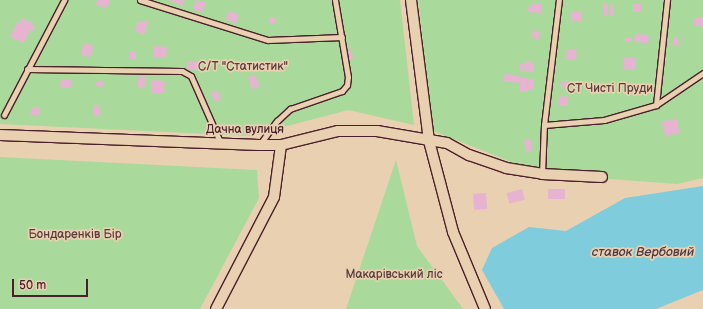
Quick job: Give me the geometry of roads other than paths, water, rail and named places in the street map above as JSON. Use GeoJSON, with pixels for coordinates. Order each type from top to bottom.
{"type":"FeatureCollection","features":[{"type":"Feature","properties":{"kind":"street"},"geometry":{"type":"LineString","coordinates":[[411,0],[429,141],[452,232],[485,309]]}},
{"type":"Feature","properties":{"kind":"street","name":"Дачна вулиця"},"geometry":{"type":"LineString","coordinates":[[0,135],[281,145],[338,131],[377,131],[447,143],[469,155],[506,168],[542,174],[602,177]]}},
{"type":"Feature","properties":{"kind":"street"},"geometry":{"type":"LineString","coordinates":[[216,309],[274,197],[281,145]]}},
{"type":"Feature","properties":{"kind":"lane"},"geometry":{"type":"LineString","coordinates":[[4,115],[64,0]]}},
{"type":"Feature","properties":{"kind":"lane"},"geometry":{"type":"LineString","coordinates":[[140,0],[268,40],[342,37]]}},
{"type":"Feature","properties":{"kind":"lane"},"geometry":{"type":"LineString","coordinates":[[259,145],[277,121],[290,109],[342,91],[347,85],[348,77],[335,0]]}},
{"type":"Feature","properties":{"kind":"lane"},"geometry":{"type":"LineString","coordinates":[[542,174],[544,126],[559,0]]}},
{"type":"Feature","properties":{"kind":"lane"},"geometry":{"type":"LineString","coordinates":[[656,105],[666,0]]}},
{"type":"Feature","properties":{"kind":"lane"},"geometry":{"type":"LineString","coordinates":[[27,69],[182,71],[191,76],[221,144]]}},
{"type":"Feature","properties":{"kind":"lane"},"geometry":{"type":"LineString","coordinates":[[544,126],[604,120],[656,105],[703,73]]}},
{"type":"Feature","properties":{"kind":"water","name":"ставок Вербовий"},"geometry":{"type":"Polygon","coordinates":[[[703,186],[703,290],[656,309],[504,309],[482,270],[492,248],[529,227],[566,231],[625,198],[703,186]]]}},
{"type":"Feature","properties":{"kind":"park label","name":"С/Т \"Статистик\""},"geometry":{"type":"Point","coordinates":[243,67]}},
{"type":"Feature","properties":{"kind":"park label","name":"СТ Чисті Пруди"},"geometry":{"type":"Point","coordinates":[610,89]}},
{"type":"Feature","properties":{"kind":"park label","name":"Бондаренків Бір"},"geometry":{"type":"Point","coordinates":[75,235]}},
{"type":"Feature","properties":{"kind":"park label","name":"Макарівський ліс"},"geometry":{"type":"Point","coordinates":[394,275]}}]}
